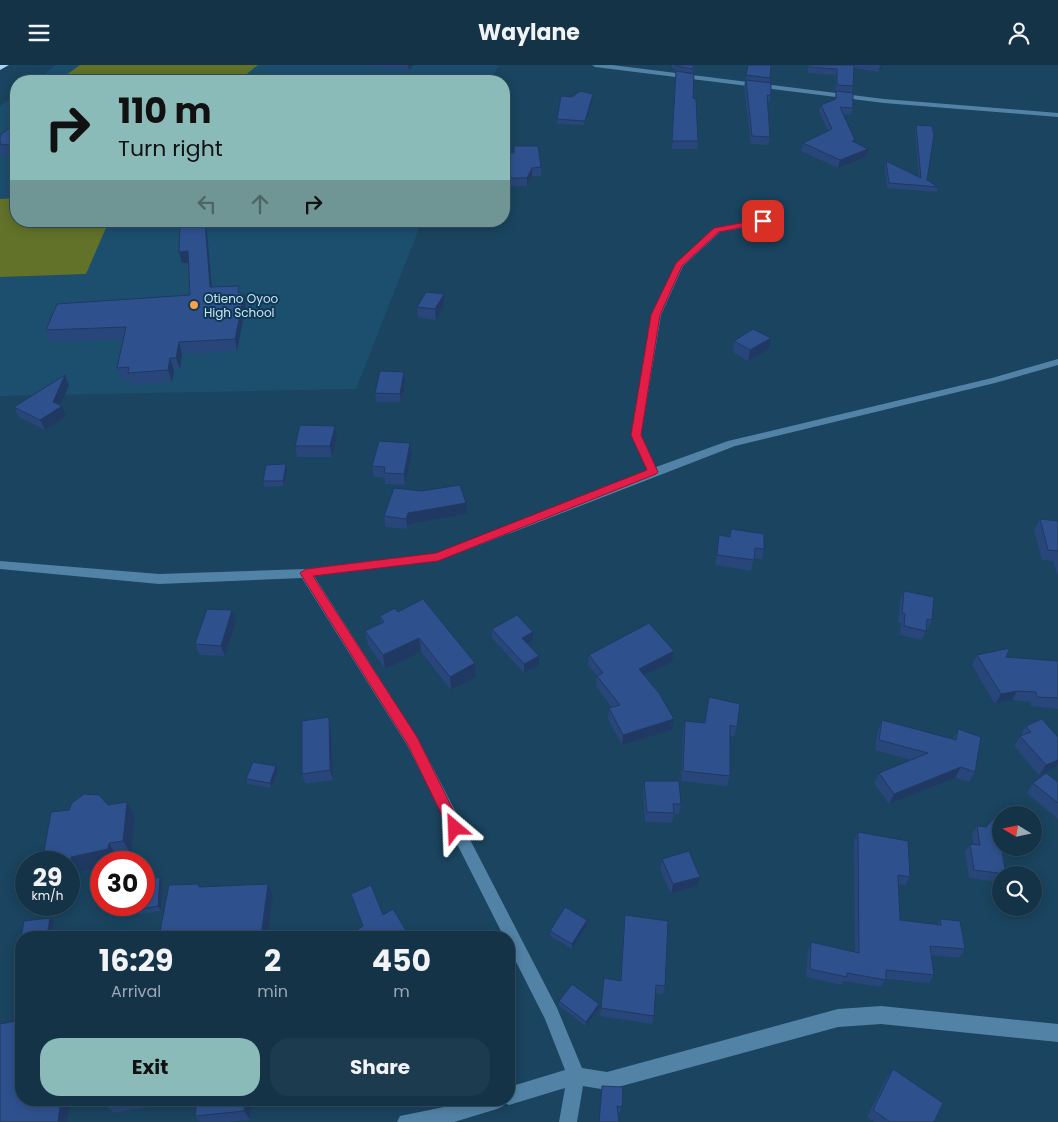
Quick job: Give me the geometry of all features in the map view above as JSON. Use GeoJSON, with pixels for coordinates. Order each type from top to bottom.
{"type":"FeatureCollection","features":[{"type":"Feature","properties":{"kind":"highway"},"geometry":{"type":"LineString","coordinates":[[0,69],[5,65]]}},
{"type":"Feature","properties":{"kind":"street"},"geometry":{"type":"LineString","coordinates":[[595,65],[932,106],[1058,115]]}},
{"type":"Feature","properties":{"kind":"street"},"geometry":{"type":"LineString","coordinates":[[653,472],[636,435],[656,315],[679,265],[717,230],[779,219]]}},
{"type":"Feature","properties":{"kind":"street"},"geometry":{"type":"LineString","coordinates":[[0,565],[159,579],[306,573],[438,557],[653,472],[732,443],[995,381],[1058,362]]}},
{"type":"Feature","properties":{"kind":"street"},"geometry":{"type":"LineString","coordinates":[[306,573],[412,741],[509,931]]}},
{"type":"Feature","properties":{"kind":"street"},"geometry":{"type":"LineString","coordinates":[[515,943],[551,1014],[576,1076],[568,1122]]}},
{"type":"Feature","properties":{"kind":"street"},"geometry":{"type":"LineString","coordinates":[[515,1094],[576,1076],[607,1081],[838,1018],[882,1015],[1058,1033]]}},
{"type":"Feature","properties":{"kind":"street"},"geometry":{"type":"LineString","coordinates":[[406,1122],[444,1116],[477,1106]]}},
{"type":"Feature","properties":{"kind":"shaded area"},"geometry":{"type":"Polygon","coordinates":[[[56,65],[499,65],[493,75],[42,75],[56,65]]]}},
{"type":"Feature","properties":{"kind":"shaded area","name":"Otieno Oyoo High School"},"geometry":{"type":"Polygon","coordinates":[[[10,98],[10,227],[420,227],[356,389],[0,396],[0,106],[10,98]]]}},
{"type":"Feature","properties":{"kind":"green space"},"geometry":{"type":"Polygon","coordinates":[[[80,65],[258,65],[246,75],[66,75],[80,65]]]}},
{"type":"Feature","properties":{"kind":"green space"},"geometry":{"type":"Polygon","coordinates":[[[10,198],[10,227],[106,227],[86,274],[0,277],[0,199],[10,198]]]}},
{"type":"Feature","properties":{"kind":"building"},"geometry":{"type":"Polygon","coordinates":[[[693,65],[693,69],[676,66],[693,65]]]}},
{"type":"Feature","properties":{"kind":"building"},"geometry":{"type":"Polygon","coordinates":[[[748,65],[771,65],[770,78],[746,75],[748,65]]]}},
{"type":"Feature","properties":{"kind":"building"},"geometry":{"type":"Polygon","coordinates":[[[809,65],[854,65],[853,86],[837,85],[837,69],[809,67],[809,65]]]}},
{"type":"Feature","properties":{"kind":"building"},"geometry":{"type":"Polygon","coordinates":[[[676,71],[694,74],[693,98],[696,99],[698,141],[672,141],[676,71]]]}},
{"type":"Feature","properties":{"kind":"building"},"geometry":{"type":"Polygon","coordinates":[[[746,80],[771,83],[771,95],[767,95],[770,137],[752,136],[746,80]]]}},
{"type":"Feature","properties":{"kind":"building"},"geometry":{"type":"Polygon","coordinates":[[[580,91],[593,94],[585,121],[557,119],[561,96],[572,97],[580,91]]]}},
{"type":"Feature","properties":{"kind":"building"},"geometry":{"type":"Polygon","coordinates":[[[836,91],[853,93],[853,108],[840,107],[855,140],[852,141],[868,149],[840,160],[803,143],[832,129],[821,105],[836,99],[836,91]]]}},
{"type":"Feature","properties":{"kind":"building"},"geometry":{"type":"Polygon","coordinates":[[[916,125],[932,126],[934,135],[927,180],[938,187],[889,183],[886,161],[921,178],[916,125]]]}},
{"type":"Feature","properties":{"kind":"building"},"geometry":{"type":"Polygon","coordinates":[[[10,128],[10,145],[0,144],[0,135],[10,128]]]}},
{"type":"Feature","properties":{"kind":"building"},"geometry":{"type":"Polygon","coordinates":[[[514,146],[538,146],[541,167],[532,168],[527,178],[510,178],[510,153],[514,153],[514,146]]]}},
{"type":"Feature","properties":{"kind":"building"},"geometry":{"type":"Polygon","coordinates":[[[180,227],[205,227],[210,287],[239,286],[238,292],[244,294],[235,339],[179,342],[176,358],[170,358],[168,370],[128,373],[129,367],[117,368],[126,327],[46,330],[57,304],[190,295],[188,251],[179,252],[180,227]]]}},
{"type":"Feature","properties":{"kind":"building"},"geometry":{"type":"Polygon","coordinates":[[[426,292],[444,294],[435,309],[417,307],[426,292]]]}},
{"type":"Feature","properties":{"kind":"building"},"geometry":{"type":"Polygon","coordinates":[[[753,329],[771,338],[750,350],[734,341],[753,329]]]}},
{"type":"Feature","properties":{"kind":"building"},"geometry":{"type":"Polygon","coordinates":[[[380,371],[404,372],[400,394],[375,393],[380,371]]]}},
{"type":"Feature","properties":{"kind":"building"},"geometry":{"type":"Polygon","coordinates":[[[65,375],[53,402],[62,406],[40,420],[14,407],[65,375]]]}},
{"type":"Feature","properties":{"kind":"building"},"geometry":{"type":"Polygon","coordinates":[[[300,425],[335,426],[330,446],[295,446],[300,425]]]}},
{"type":"Feature","properties":{"kind":"building"},"geometry":{"type":"Polygon","coordinates":[[[379,441],[410,443],[404,474],[384,473],[385,467],[372,466],[379,441]]]}},
{"type":"Feature","properties":{"kind":"building"},"geometry":{"type":"Polygon","coordinates":[[[286,464],[283,481],[263,481],[266,465],[286,464]]]}},
{"type":"Feature","properties":{"kind":"building"},"geometry":{"type":"Polygon","coordinates":[[[460,485],[466,503],[408,513],[406,519],[384,516],[394,488],[422,491],[460,485]]]}},
{"type":"Feature","properties":{"kind":"building"},"geometry":{"type":"Polygon","coordinates":[[[1040,519],[1058,521],[1058,551],[1048,550],[1040,519]]]}},
{"type":"Feature","properties":{"kind":"building"},"geometry":{"type":"Polygon","coordinates":[[[731,529],[764,534],[764,549],[755,548],[754,560],[717,555],[719,535],[730,537],[731,529]]]}},
{"type":"Feature","properties":{"kind":"building"},"geometry":{"type":"Polygon","coordinates":[[[904,591],[934,597],[932,620],[927,619],[926,631],[904,626],[905,614],[902,613],[904,591]]]}},
{"type":"Feature","properties":{"kind":"building"},"geometry":{"type":"Polygon","coordinates":[[[423,599],[475,663],[450,677],[419,638],[383,655],[365,631],[384,622],[380,616],[395,608],[398,612],[423,599]]]}},
{"type":"Feature","properties":{"kind":"building"},"geometry":{"type":"Polygon","coordinates":[[[207,609],[232,610],[221,646],[195,644],[207,609]]]}},
{"type":"Feature","properties":{"kind":"building"},"geometry":{"type":"Polygon","coordinates":[[[517,615],[533,632],[522,638],[539,656],[524,664],[492,629],[517,615]]]}},
{"type":"Feature","properties":{"kind":"building"},"geometry":{"type":"Polygon","coordinates":[[[649,623],[674,651],[639,669],[659,693],[674,719],[623,735],[609,708],[620,705],[597,676],[603,673],[589,655],[649,623]]]}},
{"type":"Feature","properties":{"kind":"building"},"geometry":{"type":"Polygon","coordinates":[[[1010,648],[1006,657],[1058,661],[1058,698],[1037,697],[1036,692],[1017,691],[1001,694],[977,655],[1010,648]]]}},
{"type":"Feature","properties":{"kind":"building"},"geometry":{"type":"Polygon","coordinates":[[[709,697],[740,704],[737,727],[730,725],[730,776],[683,771],[685,721],[705,723],[709,697]]]}},
{"type":"Feature","properties":{"kind":"building"},"geometry":{"type":"Polygon","coordinates":[[[329,717],[330,770],[302,774],[302,721],[329,717]]]}},
{"type":"Feature","properties":{"kind":"building"},"geometry":{"type":"Polygon","coordinates":[[[1042,719],[1058,737],[1058,760],[1046,765],[1020,736],[1031,732],[1026,726],[1042,719]]]}},
{"type":"Feature","properties":{"kind":"building"},"geometry":{"type":"Polygon","coordinates":[[[882,720],[956,740],[958,729],[981,737],[975,772],[961,767],[894,794],[879,773],[928,753],[879,740],[882,720]]]}},
{"type":"Feature","properties":{"kind":"building"},"geometry":{"type":"Polygon","coordinates":[[[253,762],[276,766],[270,783],[246,779],[253,762]]]}},
{"type":"Feature","properties":{"kind":"building"},"geometry":{"type":"Polygon","coordinates":[[[1046,773],[1058,782],[1058,803],[1033,783],[1046,773]]]}},
{"type":"Feature","properties":{"kind":"building"},"geometry":{"type":"Polygon","coordinates":[[[644,781],[679,781],[681,804],[673,804],[674,813],[647,812],[644,781]]]}},
{"type":"Feature","properties":{"kind":"building"},"geometry":{"type":"Polygon","coordinates":[[[84,794],[99,795],[108,805],[127,802],[123,841],[109,843],[108,849],[90,851],[90,853],[80,855],[80,851],[44,851],[51,812],[69,810],[72,803],[84,794]]]}},
{"type":"Feature","properties":{"kind":"building"},"geometry":{"type":"Polygon","coordinates":[[[992,820],[992,856],[1003,856],[1005,866],[992,866],[992,872],[974,870],[970,844],[980,845],[977,826],[986,827],[992,820]]]}},
{"type":"Feature","properties":{"kind":"building"},"geometry":{"type":"Polygon","coordinates":[[[858,832],[908,841],[910,877],[898,875],[900,920],[941,925],[940,919],[960,921],[965,949],[930,946],[934,975],[886,970],[886,980],[847,973],[847,977],[810,969],[811,942],[859,953],[858,832]]]}},
{"type":"Feature","properties":{"kind":"building"},"geometry":{"type":"Polygon","coordinates":[[[689,851],[700,877],[673,884],[662,859],[689,851]]]}},
{"type":"Feature","properties":{"kind":"building"},"geometry":{"type":"Polygon","coordinates":[[[160,877],[158,906],[155,907],[155,878],[160,877]]]}},
{"type":"Feature","properties":{"kind":"building"},"geometry":{"type":"Polygon","coordinates":[[[199,884],[199,887],[268,884],[262,931],[160,931],[169,885],[199,884]]]}},
{"type":"Feature","properties":{"kind":"building"},"geometry":{"type":"Polygon","coordinates":[[[371,885],[383,915],[393,909],[406,931],[355,931],[363,926],[351,894],[371,885]]]}},
{"type":"Feature","properties":{"kind":"building"},"geometry":{"type":"Polygon","coordinates":[[[565,907],[587,920],[572,944],[550,931],[565,907]]]}},
{"type":"Feature","properties":{"kind":"building"},"geometry":{"type":"Polygon","coordinates":[[[625,915],[668,921],[665,986],[656,985],[654,1016],[601,1008],[604,978],[621,981],[625,915]]]}},
{"type":"Feature","properties":{"kind":"building"},"geometry":{"type":"Polygon","coordinates":[[[50,918],[48,931],[22,931],[24,921],[50,918]]]}},
{"type":"Feature","properties":{"kind":"building"},"geometry":{"type":"Polygon","coordinates":[[[572,984],[599,1004],[586,1022],[559,1001],[572,984]]]}},
{"type":"Feature","properties":{"kind":"building"},"geometry":{"type":"Polygon","coordinates":[[[15,1021],[15,1106],[60,1106],[58,1122],[0,1122],[0,1024],[15,1021]]]}},
{"type":"Feature","properties":{"kind":"building"},"geometry":{"type":"Polygon","coordinates":[[[893,1069],[943,1103],[934,1122],[890,1122],[873,1110],[893,1069]]]}},
{"type":"Feature","properties":{"kind":"building"},"geometry":{"type":"Polygon","coordinates":[[[602,1086],[623,1087],[622,1107],[617,1106],[619,1122],[599,1122],[602,1086]]]}},
{"type":"Feature","properties":{"kind":"building"},"geometry":{"type":"Polygon","coordinates":[[[196,1106],[244,1106],[244,1111],[195,1116],[196,1106]]]}},
{"type":"Feature","properties":{"kind":"place","name":"Otieno Oyoo High School"},"geometry":{"type":"Point","coordinates":[194,305]}},
{"type":"Feature","properties":{"kind":"route"},"geometry":{"type":"LineString","coordinates":[[455,828],[412,741],[306,573],[438,557],[653,472],[636,435],[656,315],[679,265],[717,230],[763,221]]}}]}
